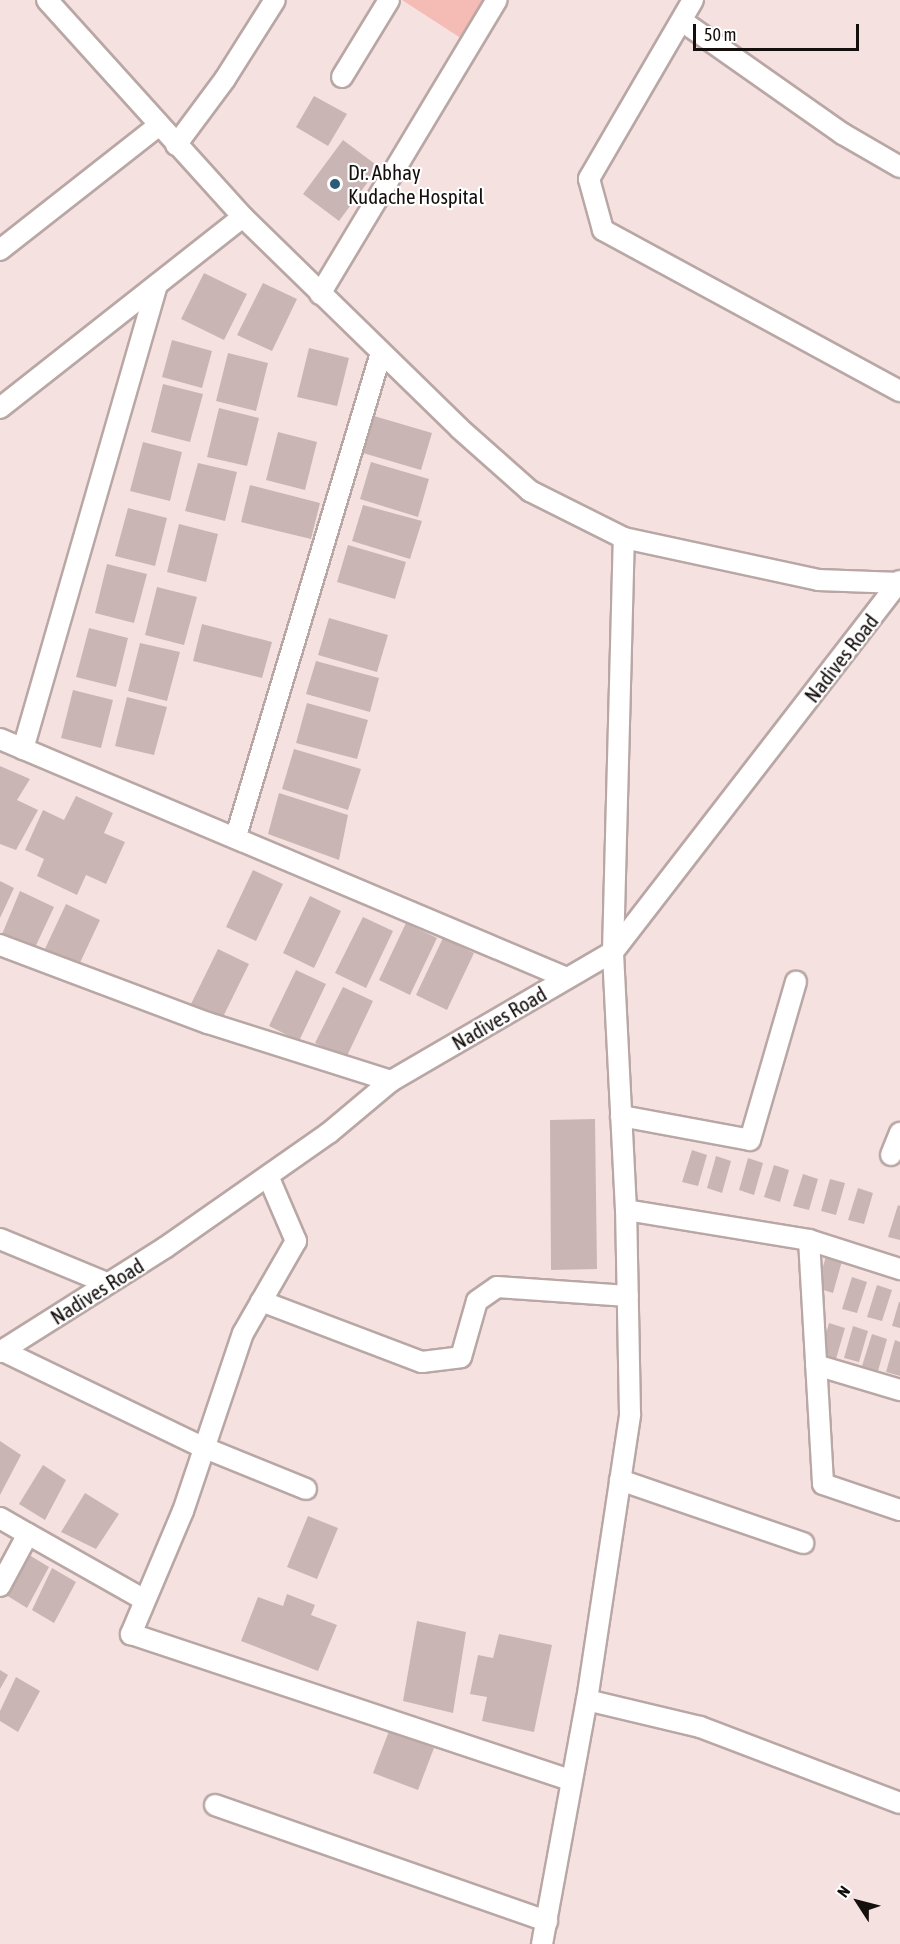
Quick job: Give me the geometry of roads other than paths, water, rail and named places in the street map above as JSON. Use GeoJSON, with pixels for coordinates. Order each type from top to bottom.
{"type":"FeatureCollection","features":[{"type":"Feature","properties":{"kind":"street"},"geometry":{"type":"LineString","coordinates":[[47,0],[158,126],[243,217],[381,353],[531,490],[624,538],[818,580],[900,582]]}},
{"type":"Feature","properties":{"kind":"street"},"geometry":{"type":"LineString","coordinates":[[176,145],[225,79],[275,0]]}},
{"type":"Feature","properties":{"kind":"street"},"geometry":{"type":"LineString","coordinates":[[342,77],[389,0]]}},
{"type":"Feature","properties":{"kind":"street"},"geometry":{"type":"LineString","coordinates":[[320,294],[497,0]]}},
{"type":"Feature","properties":{"kind":"street"},"geometry":{"type":"LineString","coordinates":[[693,0],[589,178],[603,230],[900,391]]}},
{"type":"Feature","properties":{"kind":"street"},"geometry":{"type":"LineString","coordinates":[[682,21],[843,134],[900,167]]}},
{"type":"Feature","properties":{"kind":"street"},"geometry":{"type":"LineString","coordinates":[[0,250],[158,126]]}},
{"type":"Feature","properties":{"kind":"street"},"geometry":{"type":"LineString","coordinates":[[0,408],[243,217]]}},
{"type":"Feature","properties":{"kind":"street"},"geometry":{"type":"LineString","coordinates":[[23,749],[157,285]]}},
{"type":"Feature","properties":{"kind":"street"},"geometry":{"type":"LineString","coordinates":[[236,836],[381,353]]}},
{"type":"Feature","properties":{"kind":"street"},"geometry":{"type":"LineString","coordinates":[[542,1944],[569,1780],[587,1700],[630,1414],[626,1210],[613,952],[624,538]]}},
{"type":"Feature","properties":{"kind":"street","name":"Nadives Road"},"geometry":{"type":"LineString","coordinates":[[1,1352],[268,1176],[329,1133],[391,1081],[613,952],[900,582]]}},
{"type":"Feature","properties":{"kind":"street"},"geometry":{"type":"LineString","coordinates":[[0,739],[236,836],[567,978]]}},
{"type":"Feature","properties":{"kind":"street"},"geometry":{"type":"LineString","coordinates":[[0,945],[207,1023],[391,1081]]}},
{"type":"Feature","properties":{"kind":"street"},"geometry":{"type":"LineString","coordinates":[[621,1116],[750,1140],[796,981]]}},
{"type":"Feature","properties":{"kind":"street"},"geometry":{"type":"LineString","coordinates":[[891,1155],[900,1133]]}},
{"type":"Feature","properties":{"kind":"street"},"geometry":{"type":"LineString","coordinates":[[268,1176],[296,1241],[243,1333],[183,1511],[143,1599],[131,1634],[569,1780]]}},
{"type":"Feature","properties":{"kind":"street"},"geometry":{"type":"LineString","coordinates":[[626,1210],[809,1240],[900,1269]]}},
{"type":"Feature","properties":{"kind":"street"},"geometry":{"type":"LineString","coordinates":[[0,1239],[107,1283]]}},
{"type":"Feature","properties":{"kind":"street"},"geometry":{"type":"LineString","coordinates":[[809,1240],[823,1484],[900,1510]]}},
{"type":"Feature","properties":{"kind":"street"},"geometry":{"type":"LineString","coordinates":[[261,1301],[422,1362],[460,1357],[477,1302],[497,1287],[628,1296]]}},
{"type":"Feature","properties":{"kind":"street"},"geometry":{"type":"LineString","coordinates":[[1,1352],[205,1448],[306,1489]]}},
{"type":"Feature","properties":{"kind":"street"},"geometry":{"type":"LineString","coordinates":[[816,1365],[900,1390]]}},
{"type":"Feature","properties":{"kind":"street"},"geometry":{"type":"LineString","coordinates":[[620,1480],[804,1543]]}},
{"type":"Feature","properties":{"kind":"street"},"geometry":{"type":"LineString","coordinates":[[0,1518],[143,1599]]}},
{"type":"Feature","properties":{"kind":"street"},"geometry":{"type":"LineString","coordinates":[[0,1586],[28,1534]]}},
{"type":"Feature","properties":{"kind":"street"},"geometry":{"type":"LineString","coordinates":[[587,1700],[700,1726],[900,1803]]}},
{"type":"Feature","properties":{"kind":"street"},"geometry":{"type":"LineString","coordinates":[[215,1805],[547,1921]]}},
{"type":"Feature","properties":{"kind":"place","name":"Dr. Abhay Kudache Hospital"},"geometry":{"type":"Point","coordinates":[335,184]}}]}
